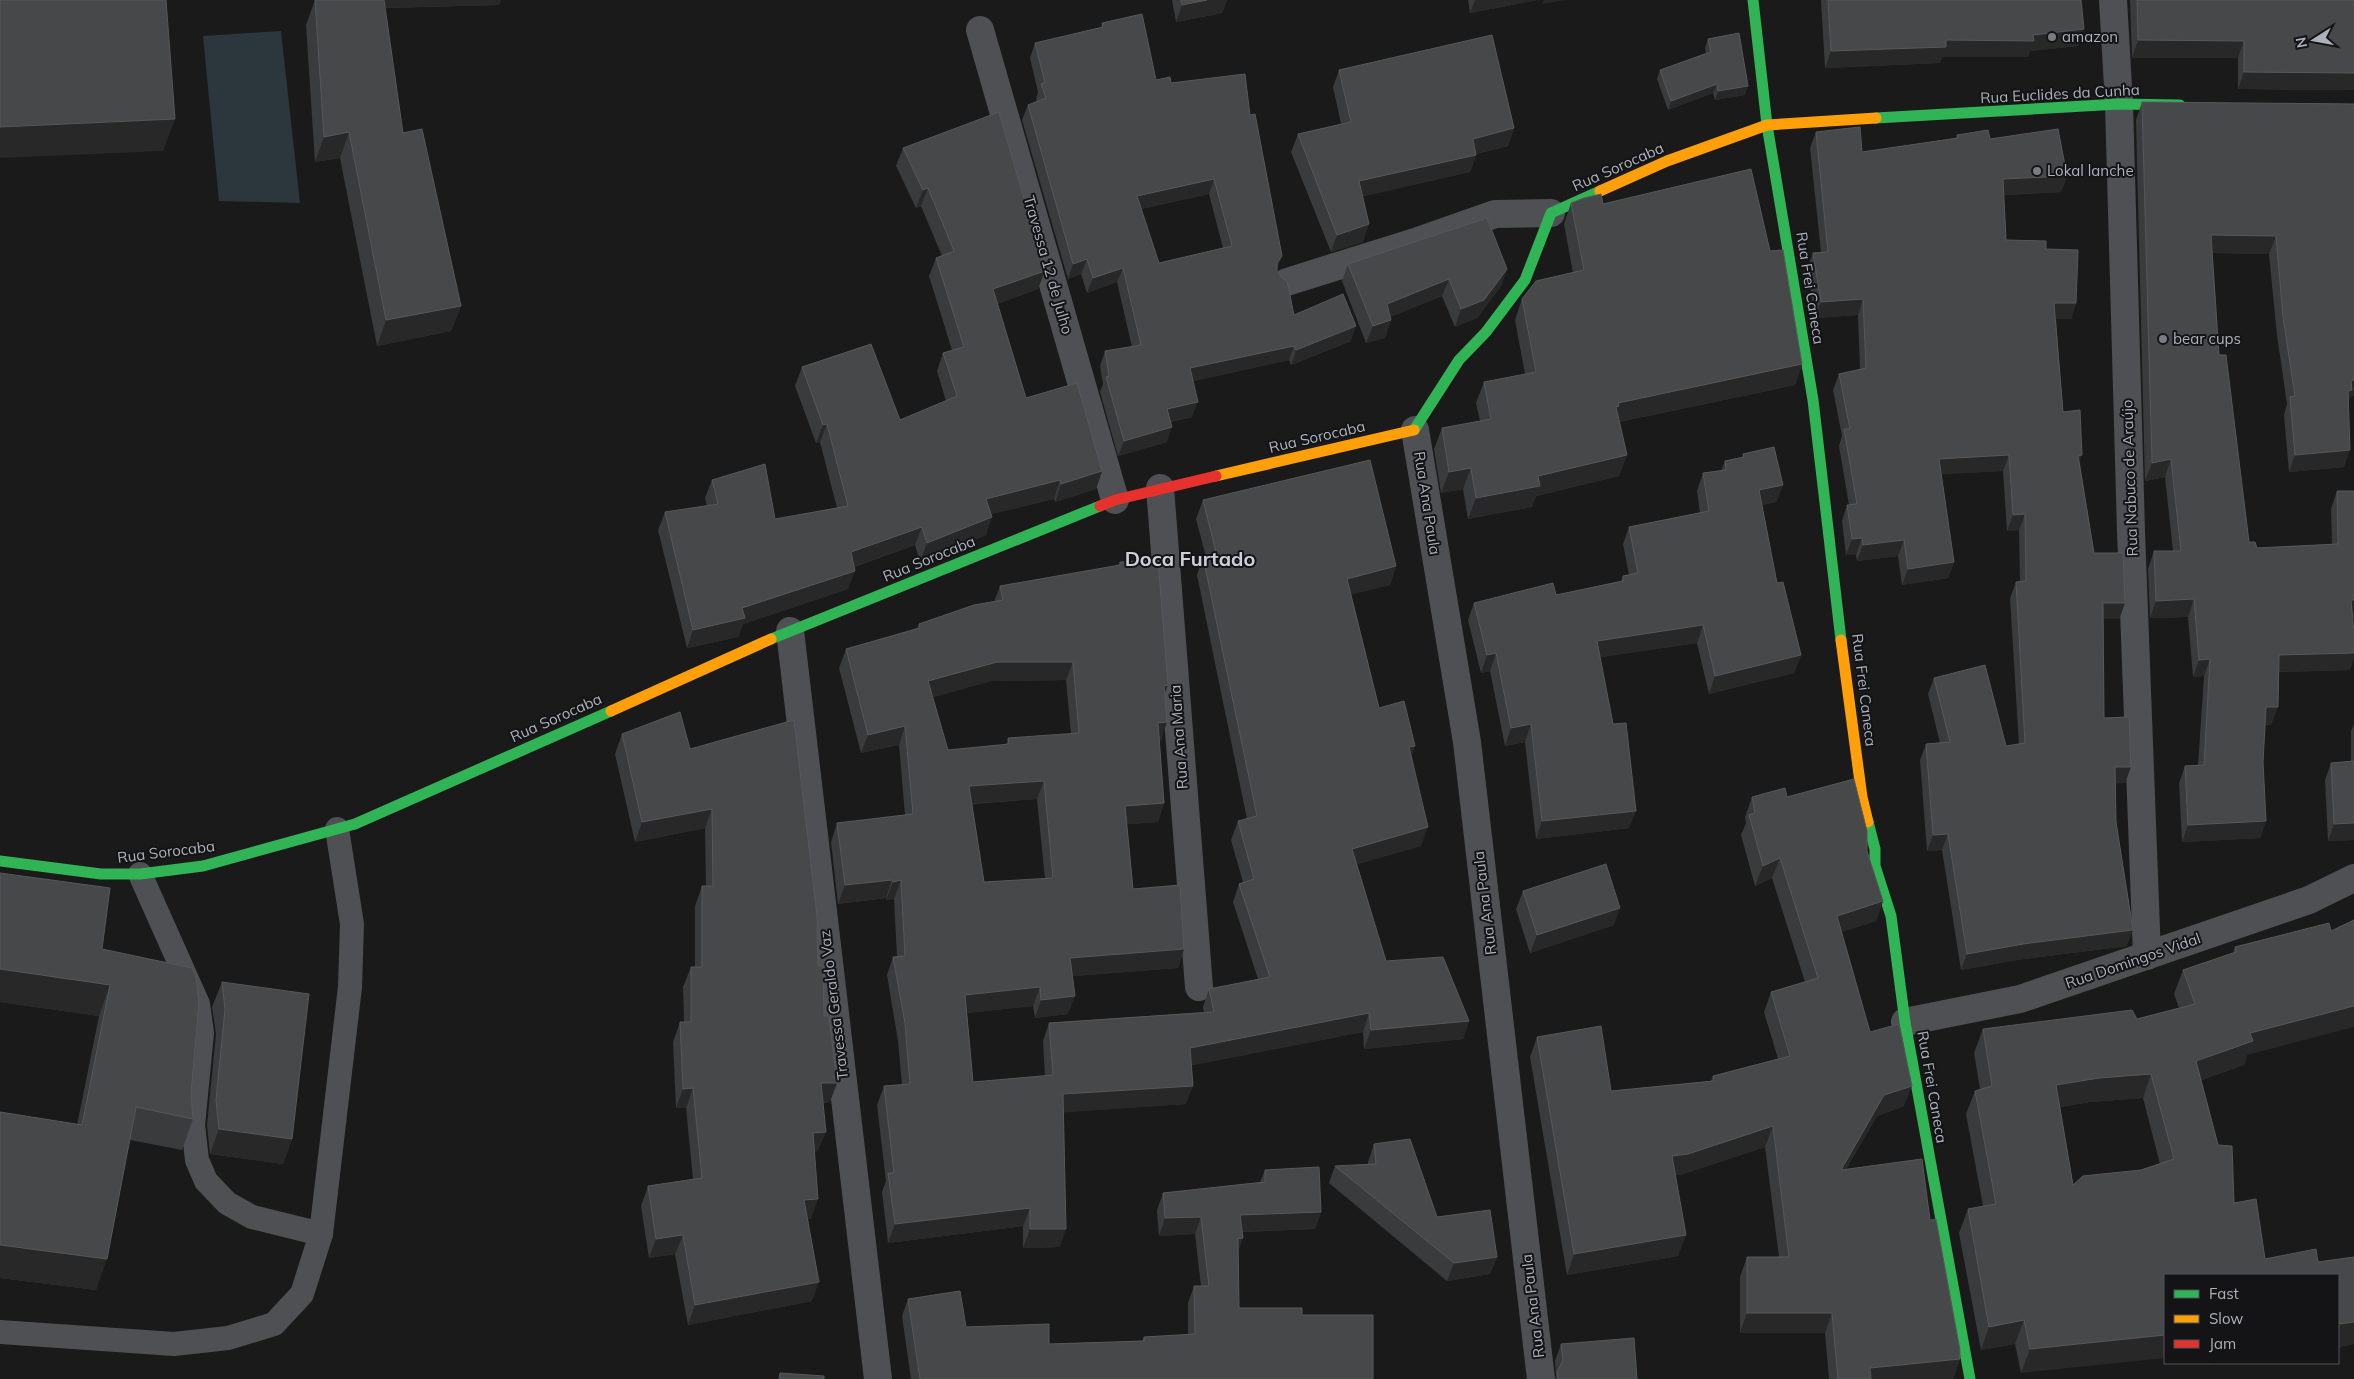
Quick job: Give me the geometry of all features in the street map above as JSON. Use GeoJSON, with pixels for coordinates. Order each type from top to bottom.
{"type":"FeatureCollection","features":[{"type":"Feature","properties":{"kind":"street","name":"Rua Frei Caneca"},"geometry":{"type":"LineString","coordinates":[[1753,0],[1767,125],[1813,400],[1824,507],[1862,797],[1875,849],[1874,866],[1891,916],[1905,1022],[1970,1379]]}},
{"type":"Feature","properties":{"kind":"street","name":"Rua Nabuco de Araújo"},"geometry":{"type":"LineString","coordinates":[[2112,0],[2119,104],[2131,531],[2147,956]]}},
{"type":"Feature","properties":{"kind":"street","name":"Travessa 12 de Julho"},"geometry":{"type":"LineString","coordinates":[[980,30],[1115,500]]}},
{"type":"Feature","properties":{"kind":"street","name":"Rua Euclides da Cunha"},"geometry":{"type":"LineString","coordinates":[[1767,125],[2119,104],[2188,105]]}},
{"type":"Feature","properties":{"kind":"street","name":"Rua Sorocaba"},"geometry":{"type":"LineString","coordinates":[[1551,213],[1667,161],[1767,125]]}},
{"type":"Feature","properties":{"kind":"street"},"geometry":{"type":"LineString","coordinates":[[1287,282],[1418,241],[1495,214],[1551,213],[1525,280],[1486,332],[1459,360],[1415,430]]}},
{"type":"Feature","properties":{"kind":"street","name":"Rua Sorocaba"},"geometry":{"type":"LineString","coordinates":[[0,861],[101,874],[140,874],[203,866],[355,824],[790,632],[1115,500],[1415,430]]}},
{"type":"Feature","properties":{"kind":"street","name":"Rua Ana Paula"},"geometry":{"type":"LineString","coordinates":[[1415,430],[1467,742],[1541,1379]]}},
{"type":"Feature","properties":{"kind":"street","name":"Rua Ana Maria"},"geometry":{"type":"LineString","coordinates":[[1160,488],[1199,987]]}},
{"type":"Feature","properties":{"kind":"street","name":"Travessa Geraldo Vaz"},"geometry":{"type":"LineString","coordinates":[[790,632],[878,1379]]}},
{"type":"Feature","properties":{"kind":"street","name":"Rua Domingos Vidal"},"geometry":{"type":"LineString","coordinates":[[1905,1022],[2020,999],[2309,900],[2354,878]]}},
{"type":"Feature","properties":{"kind":"lane"},"geometry":{"type":"LineString","coordinates":[[0,1332],[174,1344],[228,1338],[274,1324],[302,1294],[321,1234],[351,968],[352,924],[337,828]]}},
{"type":"Feature","properties":{"kind":"lane"},"geometry":{"type":"LineString","coordinates":[[140,874],[198,1004],[202,1033],[193,1125],[197,1160],[206,1180],[227,1202],[252,1217],[321,1234]]}},
{"type":"Feature","properties":{"kind":"shaded area"},"geometry":{"type":"Polygon","coordinates":[[[281,31],[300,203],[219,201],[203,36],[281,31]]]}},
{"type":"Feature","properties":{"kind":"building"},"geometry":{"type":"Polygon","coordinates":[[[0,0],[166,0],[175,119],[0,127],[0,0]]]}},
{"type":"Feature","properties":{"kind":"building"},"geometry":{"type":"Polygon","coordinates":[[[315,0],[384,0],[403,133],[422,129],[461,306],[386,320],[349,132],[324,137],[315,0]]]}},
{"type":"Feature","properties":{"kind":"building"},"geometry":{"type":"Polygon","coordinates":[[[1181,0],[1207,0],[1182,5],[1181,0]]]}},
{"type":"Feature","properties":{"kind":"building"},"geometry":{"type":"Polygon","coordinates":[[[1828,0],[2081,0],[2084,29],[2033,35],[2034,41],[1946,40],[1946,47],[1831,51],[1828,0]]]}},
{"type":"Feature","properties":{"kind":"building"},"geometry":{"type":"Polygon","coordinates":[[[2137,0],[2354,0],[2354,73],[2244,72],[2244,41],[2138,40],[2137,0]]]}},
{"type":"Feature","properties":{"kind":"building"},"geometry":{"type":"Polygon","coordinates":[[[1142,14],[1156,80],[1170,77],[1171,83],[1245,74],[1250,115],[1255,114],[1282,256],[1277,263],[1277,271],[1287,281],[1294,315],[1343,294],[1356,326],[1296,350],[1294,346],[1190,368],[1198,402],[1167,409],[1172,427],[1124,441],[1106,377],[1109,376],[1105,351],[1141,345],[1123,268],[1093,278],[1087,259],[1073,264],[1028,105],[1046,98],[1041,84],[1045,83],[1035,43],[1103,27],[1102,23],[1142,14]],[[1214,179],[1137,196],[1159,263],[1232,246],[1214,179]]]}},
{"type":"Feature","properties":{"kind":"building"},"geometry":{"type":"Polygon","coordinates":[[[1739,33],[1748,86],[1718,91],[1717,84],[1671,101],[1660,70],[1711,52],[1708,39],[1739,33]]]}},
{"type":"Feature","properties":{"kind":"building"},"geometry":{"type":"Polygon","coordinates":[[[1492,35],[1514,128],[1473,139],[1476,155],[1359,181],[1369,224],[1337,235],[1298,134],[1351,122],[1339,70],[1492,35]]]}},
{"type":"Feature","properties":{"kind":"building"},"geometry":{"type":"Polygon","coordinates":[[[2142,102],[2354,104],[2354,380],[2351,381],[2352,390],[2348,391],[2350,450],[2295,455],[2290,397],[2295,396],[2283,317],[2276,236],[2211,235],[2219,355],[2226,355],[2249,542],[2255,542],[2257,548],[2338,544],[2337,491],[2354,491],[2354,600],[2351,600],[2354,653],[2279,655],[2278,707],[2266,707],[2263,762],[2266,821],[2188,825],[2185,766],[2204,765],[2210,659],[2199,660],[2194,599],[2156,601],[2154,551],[2181,551],[2171,459],[2152,463],[2142,102]]]}},
{"type":"Feature","properties":{"kind":"building"},"geometry":{"type":"Polygon","coordinates":[[[999,112],[1045,271],[993,289],[1026,398],[1077,383],[1102,471],[1061,484],[1060,480],[986,499],[992,517],[927,543],[922,527],[851,552],[855,571],[742,608],[745,618],[693,630],[665,512],[718,504],[712,480],[765,464],[775,519],[848,506],[827,424],[823,425],[802,367],[871,344],[900,420],[957,396],[943,353],[964,347],[936,258],[954,251],[928,188],[923,190],[903,148],[999,112]]]}},
{"type":"Feature","properties":{"kind":"building"},"geometry":{"type":"Polygon","coordinates":[[[1860,127],[1862,152],[1958,138],[1957,135],[1988,130],[1990,139],[2058,129],[2067,176],[2003,179],[2006,240],[2046,241],[2046,249],[2078,250],[2076,303],[2054,303],[2063,412],[2080,410],[2082,455],[2078,456],[2094,553],[2123,553],[2125,603],[2103,603],[2104,718],[2129,717],[2131,767],[2115,767],[2116,822],[2133,930],[2023,944],[1967,954],[1948,834],[1933,835],[1926,744],[1950,742],[1934,678],[1985,665],[2006,746],[2025,743],[2016,582],[2026,581],[2025,514],[2013,515],[2009,455],[1939,459],[1954,562],[1908,569],[1904,540],[1863,545],[1862,538],[1852,539],[1847,505],[1857,504],[1844,429],[1850,429],[1839,374],[1866,368],[1863,299],[1821,302],[1813,253],[1828,252],[1816,132],[1860,127]]]}},
{"type":"Feature","properties":{"kind":"building"},"geometry":{"type":"Polygon","coordinates":[[[1751,169],[1770,251],[1783,250],[1802,364],[1618,403],[1619,406],[1616,407],[1627,455],[1538,476],[1540,486],[1476,498],[1471,468],[1449,472],[1442,428],[1491,419],[1484,382],[1536,372],[1522,299],[1536,281],[1584,270],[1571,203],[1601,194],[1603,204],[1751,169]]]}},
{"type":"Feature","properties":{"kind":"building"},"geometry":{"type":"Polygon","coordinates":[[[1487,218],[1507,269],[1484,300],[1461,309],[1449,279],[1387,304],[1391,320],[1373,326],[1348,264],[1487,218]]]}},
{"type":"Feature","properties":{"kind":"building"},"geometry":{"type":"Polygon","coordinates":[[[1774,447],[1783,485],[1759,490],[1777,583],[1783,582],[1801,655],[1715,676],[1703,625],[1597,641],[1613,724],[1626,723],[1636,811],[1542,821],[1531,724],[1511,728],[1496,653],[1487,655],[1474,603],[1553,583],[1556,595],[1623,581],[1623,576],[1638,573],[1629,527],[1709,511],[1703,473],[1726,470],[1725,461],[1744,457],[1743,454],[1774,447]]]}},
{"type":"Feature","properties":{"kind":"building"},"geometry":{"type":"Polygon","coordinates":[[[1370,460],[1396,566],[1347,579],[1379,708],[1404,701],[1415,746],[1409,747],[1428,827],[1352,849],[1386,961],[1443,957],[1469,1021],[1371,1030],[1369,1013],[1190,1048],[1193,1086],[1063,1094],[1066,1229],[1030,1229],[1030,1208],[895,1224],[888,1173],[894,1173],[884,1086],[910,1084],[905,1023],[893,957],[905,956],[901,880],[845,885],[837,823],[913,814],[905,726],[868,735],[846,649],[920,628],[919,624],[974,605],[1003,600],[1000,586],[1120,565],[1120,562],[1158,560],[1168,685],[1164,686],[1167,722],[1158,723],[1164,803],[1125,806],[1133,889],[1180,885],[1184,949],[1070,958],[1075,996],[1041,1000],[1040,987],[965,995],[973,1082],[1053,1075],[1049,1023],[1214,1012],[1209,989],[1270,977],[1239,884],[1254,879],[1238,821],[1257,816],[1203,557],[1217,556],[1203,500],[1370,460]],[[997,662],[928,681],[948,750],[1009,744],[1008,738],[1079,733],[1073,662],[997,662]],[[1044,781],[969,786],[984,882],[1053,878],[1044,781]]]}},
{"type":"Feature","properties":{"kind":"building"},"geometry":{"type":"Polygon","coordinates":[[[680,712],[690,749],[794,720],[817,916],[818,966],[823,966],[824,1016],[829,1016],[837,1083],[821,1083],[826,1132],[813,1133],[818,1199],[804,1200],[819,1282],[695,1305],[683,1235],[656,1239],[648,1186],[702,1178],[693,1088],[683,1089],[680,1022],[691,1022],[691,967],[702,967],[702,886],[713,886],[712,809],[642,822],[622,734],[680,712]]]}},
{"type":"Feature","properties":{"kind":"building"},"geometry":{"type":"Polygon","coordinates":[[[2354,761],[2354,823],[2334,824],[2331,763],[2354,761]]]}},
{"type":"Feature","properties":{"kind":"building"},"geometry":{"type":"Polygon","coordinates":[[[1854,779],[1867,831],[1867,851],[1883,901],[1837,916],[1870,1032],[1899,1024],[1912,1086],[1884,1095],[1841,1170],[1922,1159],[1930,1220],[1936,1219],[1960,1350],[1960,1359],[1870,1368],[1871,1379],[1838,1379],[1832,1313],[1747,1313],[1747,1257],[1789,1257],[1773,1126],[1688,1154],[1672,1156],[1686,1235],[1574,1254],[1537,1037],[1601,1026],[1611,1091],[1714,1081],[1713,1076],[1790,1056],[1771,992],[1818,978],[1780,858],[1763,866],[1749,815],[1755,813],[1752,797],[1785,788],[1787,797],[1854,779]]]}},
{"type":"Feature","properties":{"kind":"building"},"geometry":{"type":"Polygon","coordinates":[[[1606,864],[1620,908],[1537,935],[1523,891],[1606,864]]]}},
{"type":"Feature","properties":{"kind":"building"},"geometry":{"type":"Polygon","coordinates":[[[0,873],[110,888],[102,949],[192,968],[196,977],[199,1002],[191,1093],[193,1119],[136,1107],[107,1259],[0,1245],[0,1112],[82,1125],[110,985],[0,969],[0,873]]]}},
{"type":"Feature","properties":{"kind":"building"},"geometry":{"type":"Polygon","coordinates":[[[2354,920],[2354,1006],[2250,1033],[2253,1041],[2196,1061],[2218,1145],[2232,1146],[2234,1203],[2256,1199],[2265,1259],[2316,1249],[2318,1262],[2354,1257],[2354,1322],[2340,1324],[2339,1274],[2164,1274],[2164,1335],[2030,1349],[2024,1320],[1989,1327],[1968,1209],[1996,1204],[1975,1091],[1992,1086],[1983,1029],[2132,1010],[2137,1019],[2195,1004],[2183,970],[2236,952],[2235,947],[2329,923],[2331,931],[2354,920]],[[2151,1074],[2099,1078],[2056,1085],[2073,1185],[2083,1176],[2141,1170],[2174,1159],[2151,1074]]]}},
{"type":"Feature","properties":{"kind":"building"},"geometry":{"type":"Polygon","coordinates":[[[222,982],[309,994],[292,1139],[219,1129],[216,1100],[225,1009],[222,982]]]}},
{"type":"Feature","properties":{"kind":"building"},"geometry":{"type":"Polygon","coordinates":[[[1410,1139],[1437,1217],[1490,1210],[1497,1257],[1454,1263],[1335,1166],[1376,1164],[1374,1144],[1410,1139]]]}},
{"type":"Feature","properties":{"kind":"building"},"geometry":{"type":"Polygon","coordinates":[[[1319,1167],[1321,1212],[1240,1215],[1243,1238],[1238,1239],[1239,1308],[1302,1308],[1302,1315],[1373,1315],[1373,1379],[920,1379],[908,1299],[960,1291],[966,1327],[1049,1324],[1049,1344],[1144,1341],[1144,1337],[1195,1334],[1194,1286],[1209,1286],[1201,1217],[1165,1218],[1163,1193],[1265,1182],[1265,1170],[1319,1167]]]}},
{"type":"Feature","properties":{"kind":"building"},"geometry":{"type":"Polygon","coordinates":[[[1634,1338],[1637,1379],[1558,1379],[1557,1373],[1563,1360],[1561,1344],[1634,1338]]]}},
{"type":"Feature","properties":{"kind":"building"},"geometry":{"type":"Polygon","coordinates":[[[780,1373],[824,1376],[824,1379],[779,1379],[780,1373]]]}},
{"type":"Feature","properties":{"kind":"traffic: fast"},"geometry":{"type":"LineString","coordinates":[[1753,0],[1767,125],[1813,400],[1841,640]]}},
{"type":"Feature","properties":{"kind":"traffic: fast"},"geometry":{"type":"LineString","coordinates":[[1876,118],[2119,104],[2180,105]]}},
{"type":"Feature","properties":{"kind":"traffic: fast"},"geometry":{"type":"LineString","coordinates":[[1414,430],[1459,360],[1486,332],[1525,280],[1551,213],[1600,191]]}},
{"type":"Feature","properties":{"kind":"traffic: fast"},"geometry":{"type":"LineString","coordinates":[[771,639],[1100,506]]}},
{"type":"Feature","properties":{"kind":"traffic: fast"},"geometry":{"type":"LineString","coordinates":[[0,861],[101,874],[140,874],[203,866],[355,824],[611,711]]}},
{"type":"Feature","properties":{"kind":"traffic: fast"},"geometry":{"type":"LineString","coordinates":[[1868,822],[1875,849],[1875,866],[1891,916],[1905,1022],[1970,1379]]}},
{"type":"Feature","properties":{"kind":"traffic: slow"},"geometry":{"type":"LineString","coordinates":[[1600,191],[1667,161],[1767,125],[1876,118]]}},
{"type":"Feature","properties":{"kind":"traffic: slow"},"geometry":{"type":"LineString","coordinates":[[1216,476],[1414,430]]}},
{"type":"Feature","properties":{"kind":"traffic: slow"},"geometry":{"type":"LineString","coordinates":[[611,711],[771,639]]}},
{"type":"Feature","properties":{"kind":"traffic: slow"},"geometry":{"type":"LineString","coordinates":[[1841,640],[1862,797],[1868,822]]}},
{"type":"Feature","properties":{"kind":"traffic: jam"},"geometry":{"type":"LineString","coordinates":[[1100,506],[1115,500],[1216,476]]}},
{"type":"Feature","properties":{"kind":"place","name":"amazon"},"geometry":{"type":"Point","coordinates":[2052,37]}},
{"type":"Feature","properties":{"kind":"place","name":"Lokal lanche"},"geometry":{"type":"Point","coordinates":[2037,171]}},
{"type":"Feature","properties":{"kind":"place","name":"bear cups"},"geometry":{"type":"Point","coordinates":[2163,339]}},
{"type":"Feature","properties":{"kind":"district","name":"Doca Furtado"},"geometry":{"type":"Point","coordinates":[1190,559]}}]}
